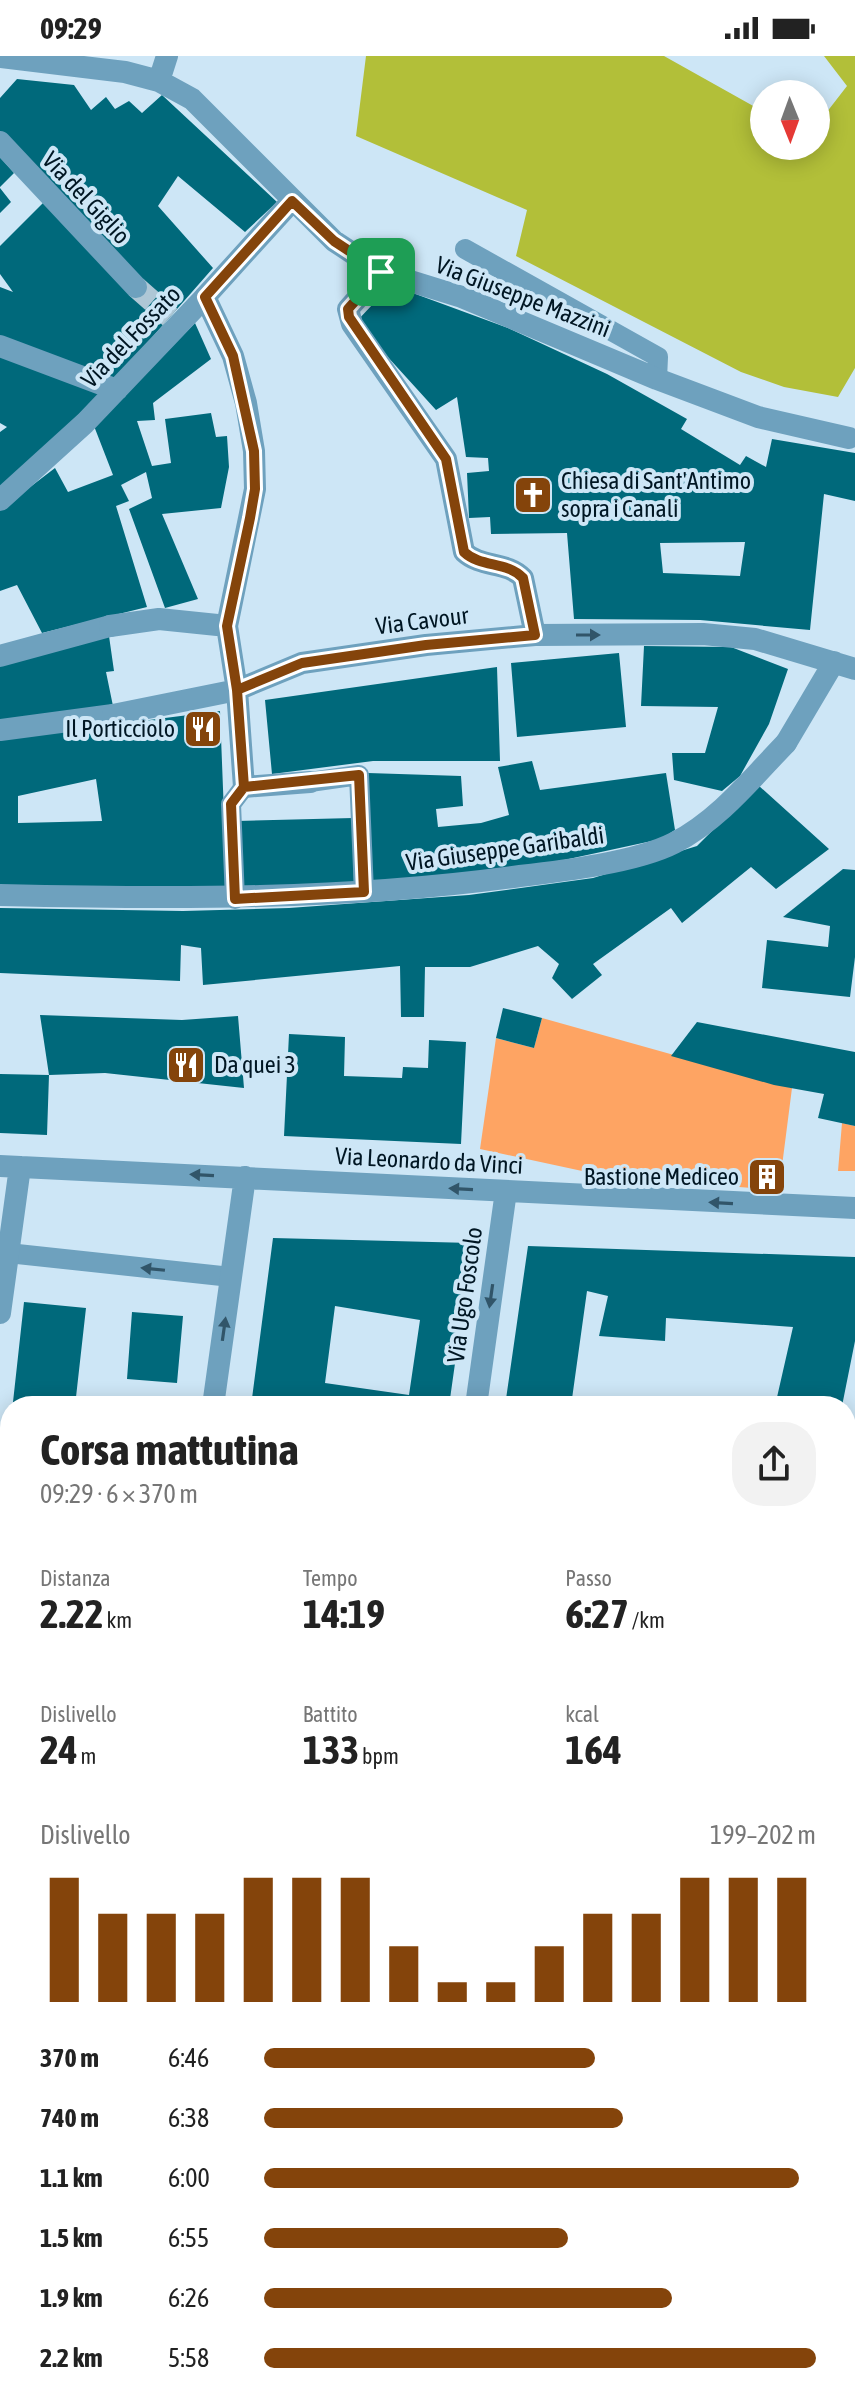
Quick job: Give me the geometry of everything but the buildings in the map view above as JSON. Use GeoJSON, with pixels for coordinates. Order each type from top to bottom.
{"type":"FeatureCollection","features":[{"type":"Feature","properties":{"kind":"street"},"geometry":{"type":"LineString","coordinates":[[159,81],[167,56]]}},
{"type":"Feature","properties":{"kind":"street","name":"Via Giuseppe Mazzini"},"geometry":{"type":"LineString","coordinates":[[0,57],[125,72],[159,81],[192,99],[334,241],[381,272],[462,297],[657,379],[758,417],[852,432]]}},
{"type":"Feature","properties":{"kind":"street","name":"Via del Giglio"},"geometry":{"type":"LineString","coordinates":[[0,142],[136,287]]}},
{"type":"Feature","properties":{"kind":"street","name":"Via del Fossato"},"geometry":{"type":"LineString","coordinates":[[0,500],[117,390],[174,321],[205,297],[292,201]]}},
{"type":"Feature","properties":{"kind":"street"},"geometry":{"type":"LineString","coordinates":[[381,272],[354,299],[348,309],[349,317],[446,459],[464,552],[472,560],[509,568],[523,578],[535,635]]}},
{"type":"Feature","properties":{"kind":"street"},"geometry":{"type":"LineString","coordinates":[[205,297],[233,356],[254,451],[255,489],[227,626],[237,690],[244,787],[310,782]]}},
{"type":"Feature","properties":{"kind":"street"},"geometry":{"type":"LineString","coordinates":[[0,346],[117,390]]}},
{"type":"Feature","properties":{"kind":"street"},"geometry":{"type":"LineString","coordinates":[[0,656],[110,626],[159,619],[227,626]]}},
{"type":"Feature","properties":{"kind":"street","name":"Via Cavour"},"geometry":{"type":"LineString","coordinates":[[0,730],[113,715],[237,690],[302,663],[426,645],[535,635],[703,634],[755,639],[844,666]]}},
{"type":"Feature","properties":{"kind":"street","name":"Via Giuseppe Garibaldi"},"geometry":{"type":"LineString","coordinates":[[0,895],[235,899],[430,889],[552,872],[655,851],[687,836],[711,818],[786,743],[844,666]]}},
{"type":"Feature","properties":{"kind":"street"},"geometry":{"type":"LineString","coordinates":[[1,1305],[8,1253],[10,1167]]}},
{"type":"Feature","properties":{"kind":"street","name":"Via Leonardo da Vinci"},"geometry":{"type":"LineString","coordinates":[[10,1167],[855,1208]]}},
{"type":"Feature","properties":{"kind":"street"},"geometry":{"type":"LineString","coordinates":[[214,1396],[245,1177]]}},
{"type":"Feature","properties":{"kind":"street","name":"Via Ugo Foscolo"},"geometry":{"type":"LineString","coordinates":[[477,1396],[506,1191]]}},
{"type":"Feature","properties":{"kind":"lane"},"geometry":{"type":"LineString","coordinates":[[465,249],[658,357],[657,379]]}},
{"type":"Feature","properties":{"kind":"lane"},"geometry":{"type":"LineString","coordinates":[[310,782],[359,775],[364,892]]}},
{"type":"Feature","properties":{"kind":"lane"},"geometry":{"type":"LineString","coordinates":[[235,899],[231,804],[244,787]]}},
{"type":"Feature","properties":{"kind":"lane"},"geometry":{"type":"LineString","coordinates":[[8,1253],[231,1277]]}},
{"type":"Feature","properties":{"kind":"shaded area"},"geometry":{"type":"Polygon","coordinates":[[[366,56],[664,56],[750,104],[750,160],[830,160],[830,108],[847,86],[824,56],[855,56],[855,368],[838,397],[784,387],[741,372],[516,256],[527,210],[356,136],[366,56]]]}},
{"type":"Feature","properties":{"kind":"shaded area"},"geometry":{"type":"Polygon","coordinates":[[[542,1018],[792,1088],[782,1166],[754,1164],[752,1188],[610,1177],[480,1149],[496,1038],[534,1048],[542,1018]]]}},
{"type":"Feature","properties":{"kind":"shaded area"},"geometry":{"type":"Polygon","coordinates":[[[842,1123],[855,1126],[855,1171],[838,1171],[842,1123]]]}},
{"type":"Feature","properties":{"kind":"tunnel"},"geometry":{"type":"LineString","coordinates":[[136,287],[170,317]]}},
{"type":"Feature","properties":{"kind":"place","name":"Chiesa di Sant'Antimo sopra i Canali"},"geometry":{"type":"Point","coordinates":[533,495]}},
{"type":"Feature","properties":{"kind":"place","name":"Il Porticciolo"},"geometry":{"type":"Point","coordinates":[203,729]}},
{"type":"Feature","properties":{"kind":"place","name":"Da quei 3"},"geometry":{"type":"Point","coordinates":[186,1065]}},
{"type":"Feature","properties":{"kind":"place","name":"Bastione Mediceo"},"geometry":{"type":"Point","coordinates":[767,1177]}},
{"type":"Feature","properties":{"kind":"route"},"geometry":{"type":"LineString","coordinates":[[381,272],[334,241],[292,201],[205,297],[233,356],[246,403],[254,451],[255,489],[227,626],[237,690],[244,787],[231,804],[235,899],[364,892],[359,775],[244,787],[237,690],[302,663],[426,645],[535,635],[523,578],[509,568],[472,560],[464,552],[446,459],[360,338],[349,317],[348,309],[354,299],[381,272]]}}]}
